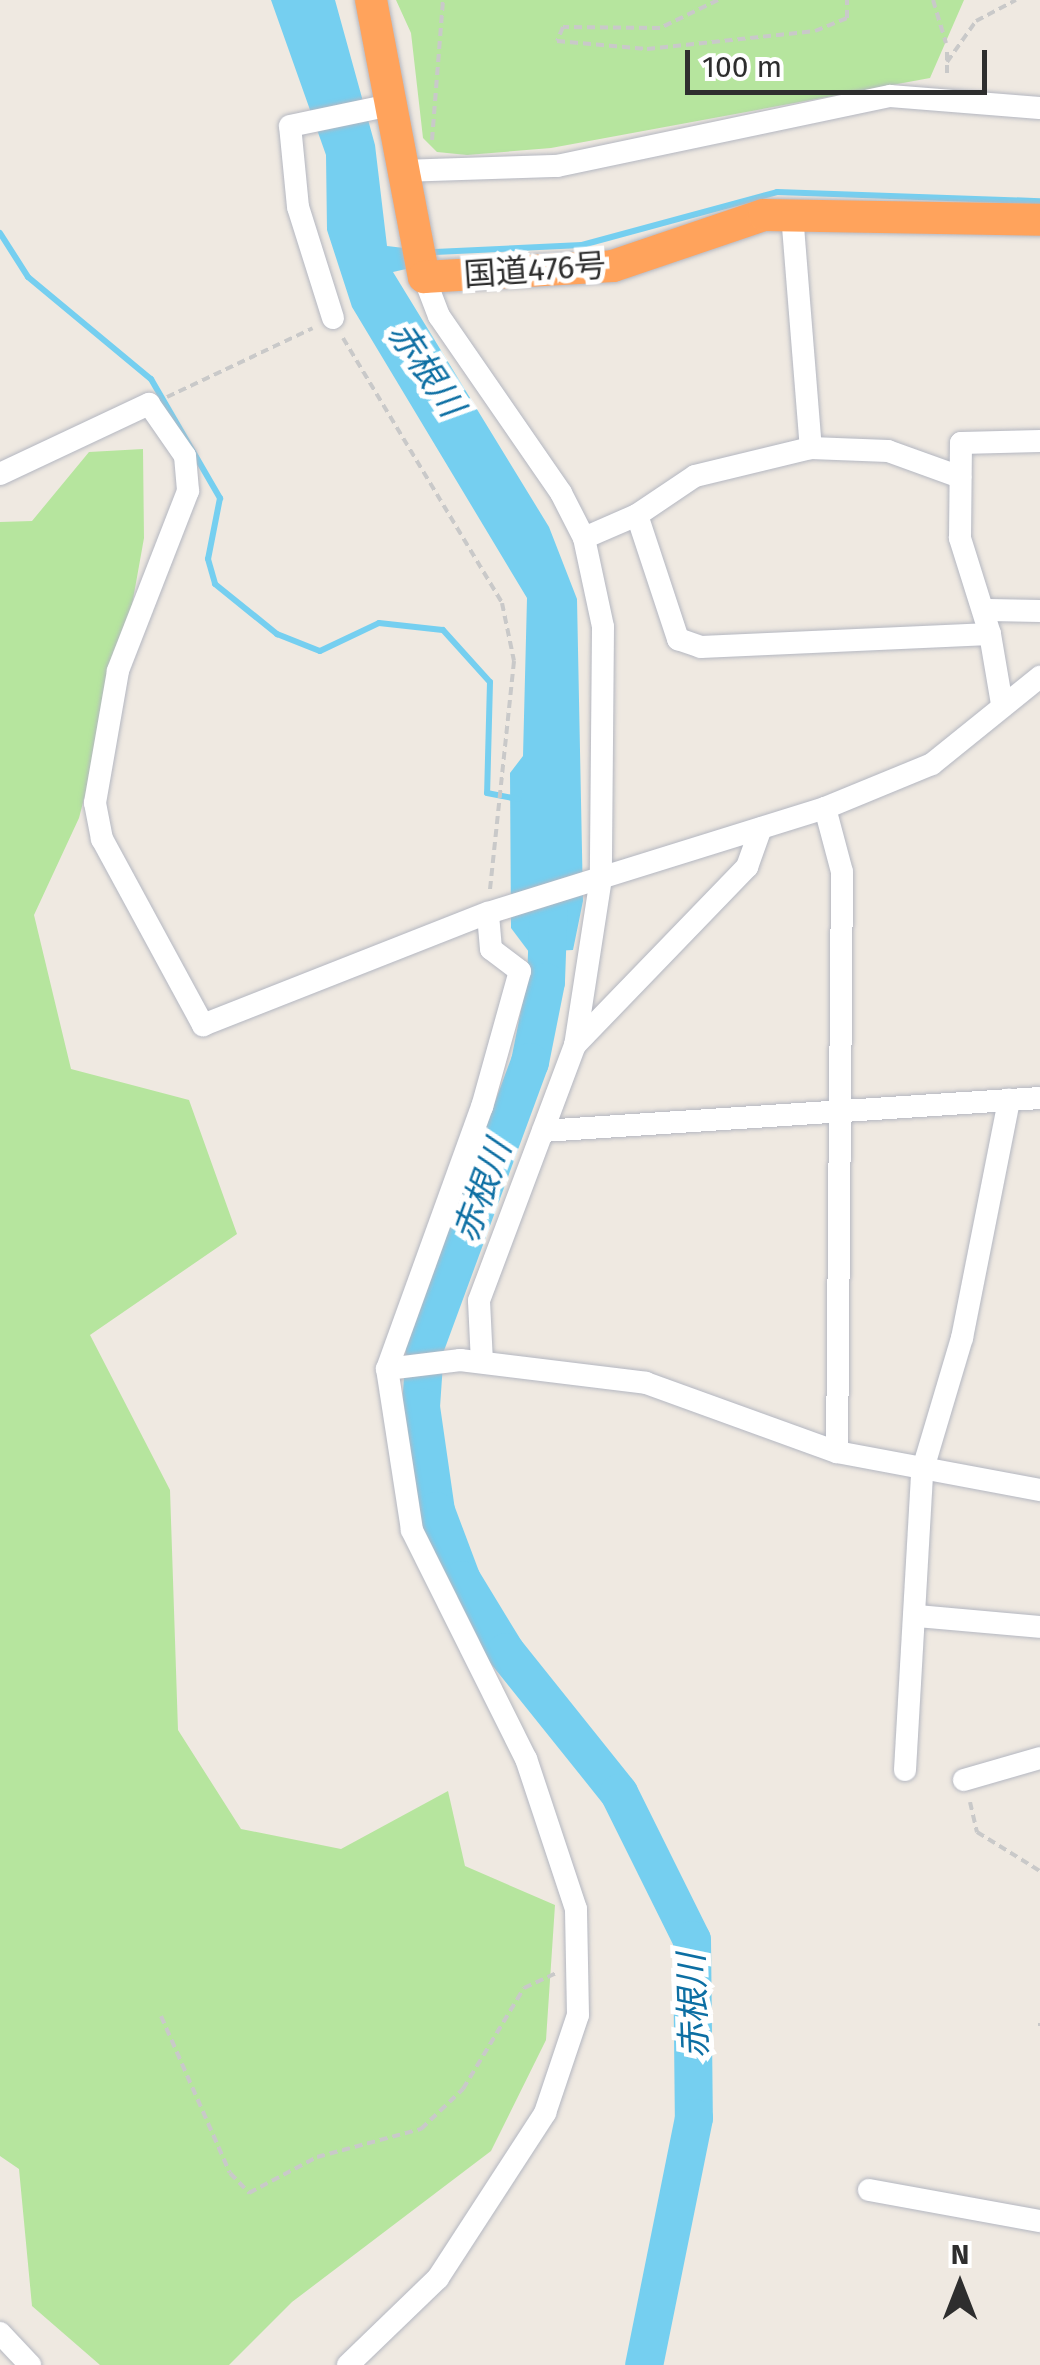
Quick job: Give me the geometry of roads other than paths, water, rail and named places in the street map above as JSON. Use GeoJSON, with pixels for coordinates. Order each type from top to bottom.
{"type":"FeatureCollection","features":[{"type":"Feature","properties":{"kind":"highway","name":"国道476号"},"geometry":{"type":"LineString","coordinates":[[371,0],[424,277],[613,266],[753,218],[792,214],[1040,220]]}},
{"type":"Feature","properties":{"kind":"street"},"geometry":{"type":"LineString","coordinates":[[404,172],[558,166],[890,96],[1040,108]]}},
{"type":"Feature","properties":{"kind":"street"},"geometry":{"type":"LineString","coordinates":[[333,318],[298,207],[290,126],[389,105]]}},
{"type":"Feature","properties":{"kind":"street"},"geometry":{"type":"LineString","coordinates":[[792,214],[811,448]]}},
{"type":"Feature","properties":{"kind":"street"},"geometry":{"type":"LineString","coordinates":[[424,277],[439,316],[584,538],[603,627],[594,880],[576,1045],[479,1301],[471,1361]]}},
{"type":"Feature","properties":{"kind":"street"},"geometry":{"type":"LineString","coordinates":[[0,474],[149,404],[185,456],[188,491],[118,670],[95,803],[102,839],[203,1025],[495,911],[826,808],[932,764],[1040,677]]}},
{"type":"Feature","properties":{"kind":"street"},"geometry":{"type":"LineString","coordinates":[[1002,704],[990,622],[960,538],[960,477],[966,437],[1040,441]]}},
{"type":"Feature","properties":{"kind":"street"},"geometry":{"type":"LineString","coordinates":[[584,538],[637,515],[695,476],[811,448],[888,451],[960,477]]}},
{"type":"Feature","properties":{"kind":"street"},"geometry":{"type":"LineString","coordinates":[[637,515],[678,639],[701,648],[990,622],[1040,611]]}},
{"type":"Feature","properties":{"kind":"street"},"geometry":{"type":"LineString","coordinates":[[826,808],[842,872],[836,1452]]}},
{"type":"Feature","properties":{"kind":"street"},"geometry":{"type":"LineString","coordinates":[[576,1045],[747,867],[761,828]]}},
{"type":"Feature","properties":{"kind":"street"},"geometry":{"type":"LineString","coordinates":[[348,2365],[438,2278],[546,2113],[578,2015],[576,1909],[526,1758],[412,1530],[393,1368],[482,1107],[520,971],[491,949],[495,911]]}},
{"type":"Feature","properties":{"kind":"street"},"geometry":{"type":"LineString","coordinates":[[543,1132],[1040,1098]]}},
{"type":"Feature","properties":{"kind":"street"},"geometry":{"type":"LineString","coordinates":[[905,1770],[917,1616],[922,1472],[962,1338],[1009,1100]]}},
{"type":"Feature","properties":{"kind":"street"},"geometry":{"type":"LineString","coordinates":[[393,1368],[471,1361],[646,1382],[836,1452],[922,1472],[1040,1490]]}},
{"type":"Feature","properties":{"kind":"street"},"geometry":{"type":"LineString","coordinates":[[917,1616],[1040,1626]]}},
{"type":"Feature","properties":{"kind":"street"},"geometry":{"type":"LineString","coordinates":[[964,1780],[1040,1758]]}},
{"type":"Feature","properties":{"kind":"street"},"geometry":{"type":"LineString","coordinates":[[869,2190],[1040,2220]]}},
{"type":"Feature","properties":{"kind":"street"},"geometry":{"type":"LineString","coordinates":[[0,2333],[30,2365]]}},
{"type":"Feature","properties":{"kind":"water"},"geometry":{"type":"Polygon","coordinates":[[[271,0],[335,0],[375,145],[387,246],[404,248],[406,269],[393,272],[549,527],[577,599],[583,901],[573,950],[529,952],[511,928],[510,773],[523,756],[527,598],[352,307],[327,230],[326,155],[271,0]]]}},
{"type":"Feature","properties":{"kind":"waterway"},"geometry":{"type":"LineString","coordinates":[[435,252],[582,245],[777,192],[1040,201]]}},
{"type":"Feature","properties":{"kind":"waterway"},"geometry":{"type":"LineString","coordinates":[[0,233],[28,277],[151,379],[220,498],[208,559],[215,584],[277,634],[320,651],[379,623],[443,630],[490,682],[487,793],[518,799]]}},
{"type":"Feature","properties":{"kind":"waterway","name":"赤根川"},"geometry":{"type":"LineString","coordinates":[[549,899],[546,982],[530,1062],[425,1348],[421,1407],[436,1511],[462,1580],[506,1652],[619,1793],[692,1940],[694,2118],[644,2365]]}}]}
